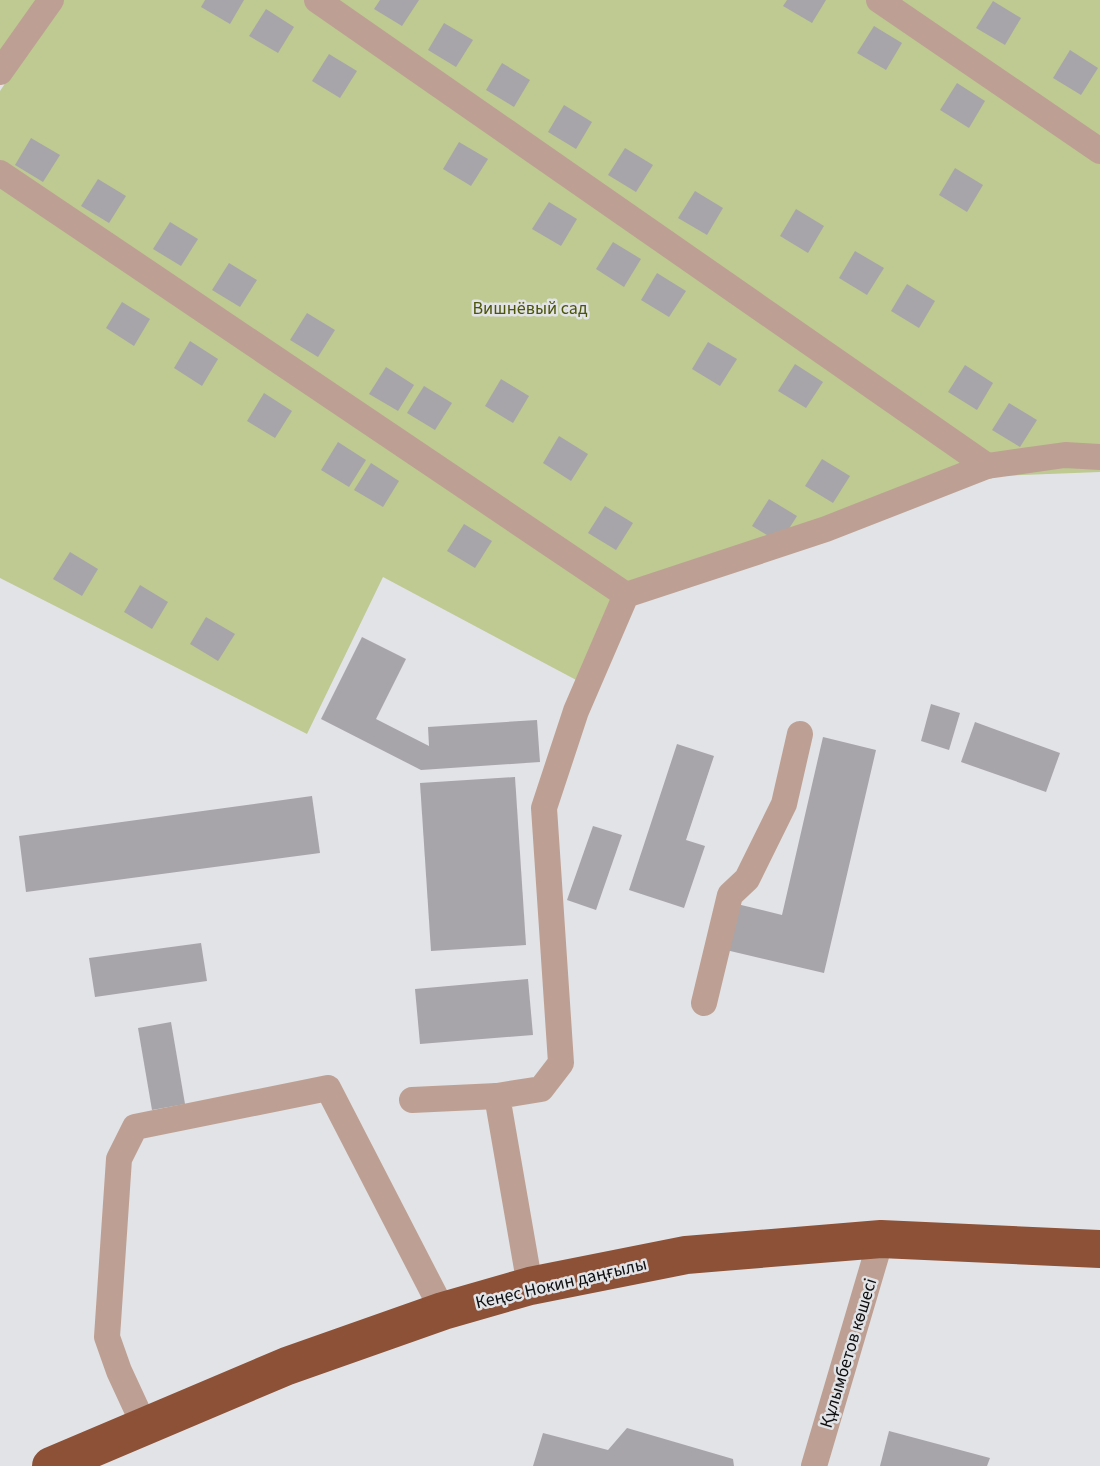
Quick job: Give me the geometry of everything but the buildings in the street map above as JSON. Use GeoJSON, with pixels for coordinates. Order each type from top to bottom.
{"type":"FeatureCollection","features":[{"type":"Feature","properties":{"kind":"highway","name":"Кеңес Нокин даңғылы"},"geometry":{"type":"LineString","coordinates":[[51,1466],[287,1366],[443,1311],[530,1286],[686,1255],[881,1239],[1100,1249]]}},
{"type":"Feature","properties":{"kind":"street"},"geometry":{"type":"LineString","coordinates":[[0,72],[51,0]]}},
{"type":"Feature","properties":{"kind":"street"},"geometry":{"type":"LineString","coordinates":[[317,0],[987,466]]}},
{"type":"Feature","properties":{"kind":"street"},"geometry":{"type":"LineString","coordinates":[[879,0],[1100,151]]}},
{"type":"Feature","properties":{"kind":"street"},"geometry":{"type":"LineString","coordinates":[[0,173],[626,595]]}},
{"type":"Feature","properties":{"kind":"street"},"geometry":{"type":"LineString","coordinates":[[412,1100],[497,1096],[541,1089],[561,1063],[544,808],[576,711],[626,595],[826,529],[987,466],[1065,455],[1100,457]]}},
{"type":"Feature","properties":{"kind":"street"},"geometry":{"type":"LineString","coordinates":[[705,1003],[730,895],[747,879],[784,804],[800,734]]}},
{"type":"Feature","properties":{"kind":"street"},"geometry":{"type":"LineString","coordinates":[[144,1425],[119,1371],[107,1337],[119,1159],[135,1127],[328,1088],[443,1311]]}},
{"type":"Feature","properties":{"kind":"street"},"geometry":{"type":"LineString","coordinates":[[497,1096],[530,1286]]}},
{"type":"Feature","properties":{"kind":"street","name":"Құлымбетов көшесі"},"geometry":{"type":"LineString","coordinates":[[814,1466],[881,1239]]}},
{"type":"Feature","properties":{"kind":"green space"},"geometry":{"type":"Polygon","coordinates":[[[0,0],[51,0],[0,72],[0,0]]]}},
{"type":"Feature","properties":{"kind":"green space","name":"Вишнёвый сад"},"geometry":{"type":"Polygon","coordinates":[[[61,0],[1100,0],[1100,472],[997,476],[633,597],[595,690],[383,577],[307,734],[0,578],[0,91],[61,0]]]}}]}
